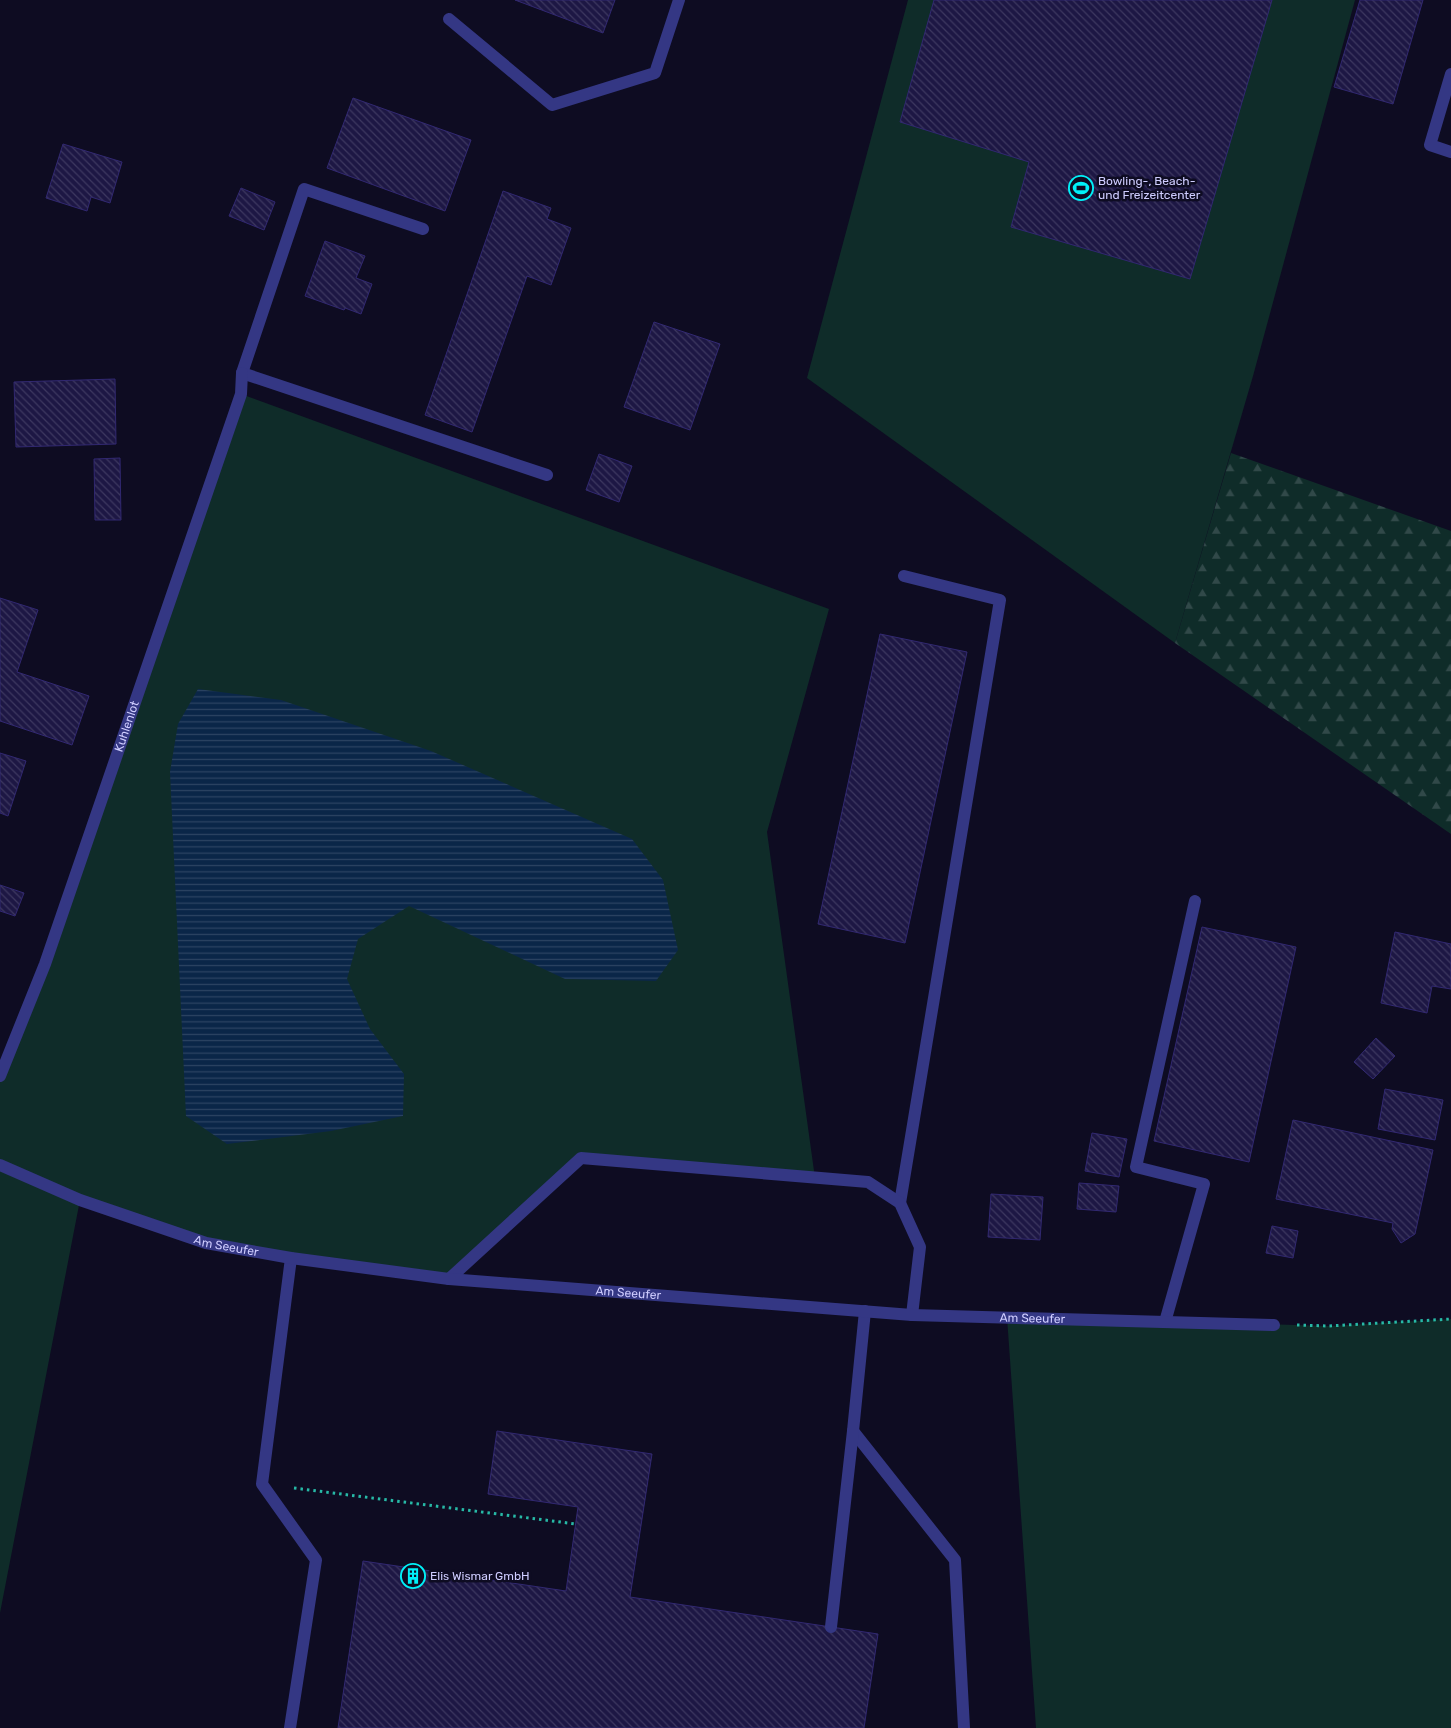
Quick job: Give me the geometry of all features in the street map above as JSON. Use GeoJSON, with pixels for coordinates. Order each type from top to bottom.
{"type":"FeatureCollection","features":[{"type":"Feature","properties":{"kind":"street"},"geometry":{"type":"LineString","coordinates":[[449,19],[552,105],[654,73],[679,0]]}},
{"type":"Feature","properties":{"kind":"street"},"geometry":{"type":"LineString","coordinates":[[1451,74],[1430,145],[1451,152]]}},
{"type":"Feature","properties":{"kind":"street","name":"Kuhlenlot"},"geometry":{"type":"LineString","coordinates":[[0,1076],[49,954],[241,394],[242,373],[304,189],[423,230]]}},
{"type":"Feature","properties":{"kind":"street"},"geometry":{"type":"LineString","coordinates":[[242,373],[547,474]]}},
{"type":"Feature","properties":{"kind":"street"},"geometry":{"type":"LineString","coordinates":[[900,1203],[1000,600],[904,576]]}},
{"type":"Feature","properties":{"kind":"street"},"geometry":{"type":"LineString","coordinates":[[1165,1322],[1204,1184],[1136,1167],[1195,901]]}},
{"type":"Feature","properties":{"kind":"street"},"geometry":{"type":"LineString","coordinates":[[449,1279],[581,1158],[868,1182],[900,1203],[920,1247],[912,1315]]}},
{"type":"Feature","properties":{"kind":"street","name":"Am Seeufer"},"geometry":{"type":"LineString","coordinates":[[0,1165],[80,1200],[206,1243],[291,1258],[449,1279],[912,1315],[1274,1325]]}},
{"type":"Feature","properties":{"kind":"street"},"geometry":{"type":"LineString","coordinates":[[290,1728],[316,1560],[262,1484],[291,1258]]}},
{"type":"Feature","properties":{"kind":"street"},"geometry":{"type":"LineString","coordinates":[[830,1627],[865,1311]]}},
{"type":"Feature","properties":{"kind":"street"},"geometry":{"type":"LineString","coordinates":[[853,1431],[955,1560],[964,1728]]}},
{"type":"Feature","properties":{"kind":"path"},"geometry":{"type":"LineString","coordinates":[[1274,1325],[1328,1326],[1451,1320]]}},
{"type":"Feature","properties":{"kind":"path"},"geometry":{"type":"LineString","coordinates":[[262,1484],[576,1524]]}},
{"type":"Feature","properties":{"kind":"green space","name":"Bowling-, Beach- und Freizeitcenter"},"geometry":{"type":"Polygon","coordinates":[[[908,0],[1355,0],[1253,376],[1175,643],[807,378],[908,0]]]}},
{"type":"Feature","properties":{"kind":"green space"},"geometry":{"type":"Polygon","coordinates":[[[241,394],[829,609],[767,832],[815,1178],[581,1158],[449,1279],[206,1243],[80,1200],[0,1613],[0,1076],[241,394]]]}},
{"type":"Feature","properties":{"kind":"green space"},"geometry":{"type":"Polygon","coordinates":[[[1231,453],[1451,531],[1451,834],[1175,643],[1231,453]]]}},
{"type":"Feature","properties":{"kind":"green space"},"geometry":{"type":"Polygon","coordinates":[[[1007,1317],[1329,1326],[1451,1319],[1451,1728],[1036,1728],[1007,1317]]]}},
{"type":"Feature","properties":{"kind":"water"},"geometry":{"type":"Polygon","coordinates":[[[198,689],[281,700],[431,751],[632,839],[663,880],[678,950],[656,981],[565,979],[409,906],[358,939],[347,979],[370,1029],[404,1074],[403,1116],[331,1131],[227,1144],[186,1116],[170,772],[178,724],[198,689]]]}},
{"type":"Feature","properties":{"kind":"building"},"geometry":{"type":"Polygon","coordinates":[[[515,0],[615,0],[603,33],[515,0]]]}},
{"type":"Feature","properties":{"kind":"building"},"geometry":{"type":"Polygon","coordinates":[[[934,0],[1272,0],[1190,279],[1011,227],[1029,162],[900,122],[934,0]]]}},
{"type":"Feature","properties":{"kind":"building"},"geometry":{"type":"Polygon","coordinates":[[[1360,0],[1423,0],[1393,104],[1334,87],[1360,0]]]}},
{"type":"Feature","properties":{"kind":"building"},"geometry":{"type":"Polygon","coordinates":[[[353,98],[471,140],[445,211],[327,168],[353,98]]]}},
{"type":"Feature","properties":{"kind":"building"},"geometry":{"type":"Polygon","coordinates":[[[63,144],[122,162],[110,203],[91,197],[87,211],[46,198],[63,144]]]}},
{"type":"Feature","properties":{"kind":"building"},"geometry":{"type":"Polygon","coordinates":[[[241,188],[275,202],[264,230],[229,216],[241,188]]]}},
{"type":"Feature","properties":{"kind":"building"},"geometry":{"type":"Polygon","coordinates":[[[503,191],[551,208],[547,219],[571,228],[551,285],[527,276],[472,432],[425,415],[503,191]]]}},
{"type":"Feature","properties":{"kind":"building"},"geometry":{"type":"Polygon","coordinates":[[[325,241],[365,256],[356,278],[372,284],[361,314],[305,296],[325,241]]]}},
{"type":"Feature","properties":{"kind":"building"},"geometry":{"type":"Polygon","coordinates":[[[654,322],[720,344],[690,430],[624,407],[654,322]]]}},
{"type":"Feature","properties":{"kind":"building"},"geometry":{"type":"Polygon","coordinates":[[[115,379],[116,444],[16,447],[14,382],[115,379]]]}},
{"type":"Feature","properties":{"kind":"building"},"geometry":{"type":"Polygon","coordinates":[[[599,454],[632,466],[619,502],[586,490],[599,454]]]}},
{"type":"Feature","properties":{"kind":"building"},"geometry":{"type":"Polygon","coordinates":[[[120,458],[121,520],[95,520],[94,459],[120,458]]]}},
{"type":"Feature","properties":{"kind":"building"},"geometry":{"type":"Polygon","coordinates":[[[0,598],[38,610],[17,672],[89,696],[72,745],[0,721],[0,598]]]}},
{"type":"Feature","properties":{"kind":"building"},"geometry":{"type":"Polygon","coordinates":[[[880,634],[967,652],[905,943],[818,924],[880,634]]]}},
{"type":"Feature","properties":{"kind":"building"},"geometry":{"type":"Polygon","coordinates":[[[0,753],[26,761],[8,816],[0,813],[0,753]]]}},
{"type":"Feature","properties":{"kind":"building"},"geometry":{"type":"Polygon","coordinates":[[[0,885],[24,893],[15,916],[0,911],[0,885]]]}},
{"type":"Feature","properties":{"kind":"building"},"geometry":{"type":"Polygon","coordinates":[[[1202,927],[1296,947],[1249,1162],[1154,1141],[1202,927]]]}},
{"type":"Feature","properties":{"kind":"building"},"geometry":{"type":"Polygon","coordinates":[[[1395,932],[1451,944],[1451,989],[1432,986],[1427,1013],[1381,1003],[1395,932]]]}},
{"type":"Feature","properties":{"kind":"building"},"geometry":{"type":"Polygon","coordinates":[[[1376,1038],[1395,1056],[1373,1079],[1354,1062],[1376,1038]]]}},
{"type":"Feature","properties":{"kind":"building"},"geometry":{"type":"Polygon","coordinates":[[[1385,1089],[1443,1100],[1435,1140],[1378,1129],[1385,1089]]]}},
{"type":"Feature","properties":{"kind":"building"},"geometry":{"type":"Polygon","coordinates":[[[1293,1120],[1433,1150],[1415,1234],[1401,1243],[1392,1229],[1393,1223],[1276,1199],[1293,1120]]]}},
{"type":"Feature","properties":{"kind":"building"},"geometry":{"type":"Polygon","coordinates":[[[1092,1133],[1127,1139],[1119,1177],[1085,1171],[1092,1133]]]}},
{"type":"Feature","properties":{"kind":"building"},"geometry":{"type":"Polygon","coordinates":[[[1079,1183],[1119,1186],[1116,1212],[1077,1209],[1079,1183]]]}},
{"type":"Feature","properties":{"kind":"building"},"geometry":{"type":"Polygon","coordinates":[[[991,1194],[1043,1197],[1040,1240],[988,1237],[991,1194]]]}},
{"type":"Feature","properties":{"kind":"building"},"geometry":{"type":"Polygon","coordinates":[[[1272,1226],[1298,1231],[1293,1258],[1266,1253],[1272,1226]]]}},
{"type":"Feature","properties":{"kind":"building","name":"Elis Wismar GmbH"},"geometry":{"type":"Polygon","coordinates":[[[497,1431],[652,1454],[630,1597],[878,1634],[864,1728],[338,1728],[363,1561],[566,1591],[578,1507],[488,1494],[497,1431]]]}},
{"type":"Feature","properties":{"kind":"place","name":"Bowling-, Beach- und Freizeitcenter"},"geometry":{"type":"Point","coordinates":[1081,188]}},
{"type":"Feature","properties":{"kind":"place","name":"Elis Wismar GmbH"},"geometry":{"type":"Point","coordinates":[413,1576]}}]}
